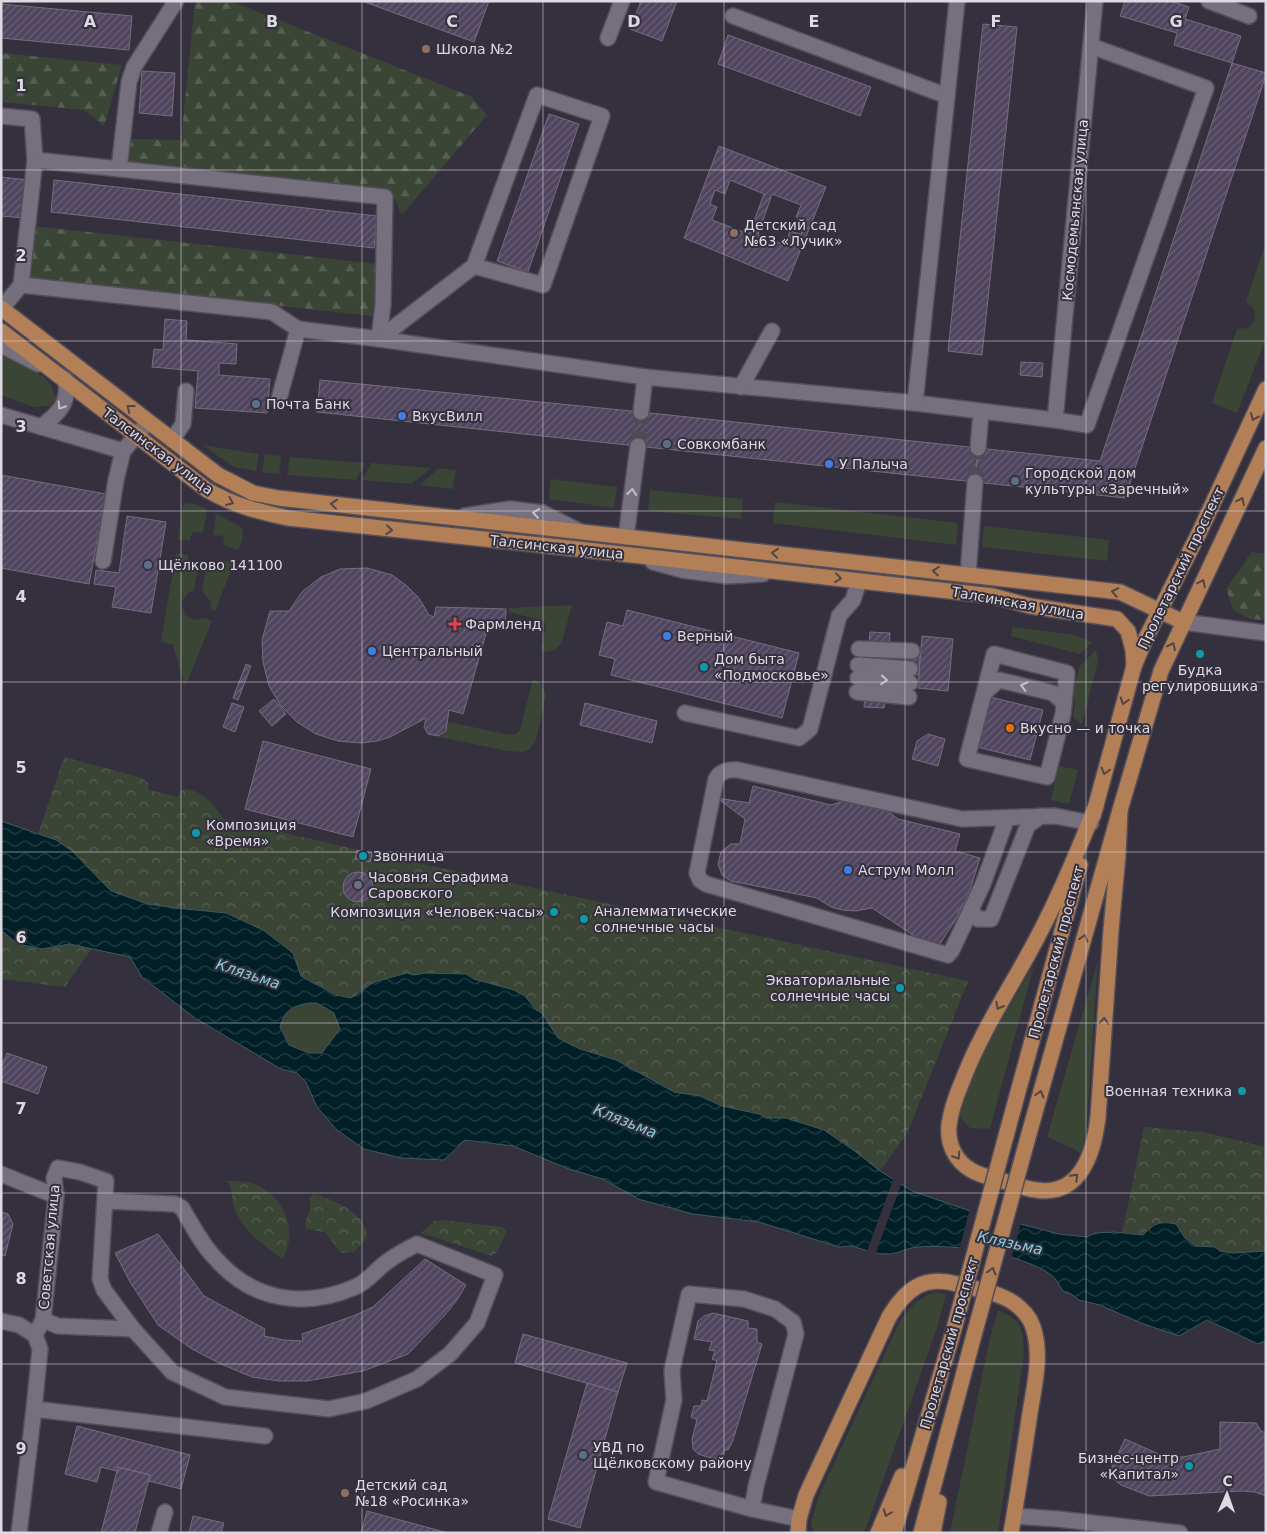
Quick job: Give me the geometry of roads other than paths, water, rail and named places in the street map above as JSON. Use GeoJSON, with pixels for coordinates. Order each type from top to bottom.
{"type":"FeatureCollection","features":[{"type":"Feature","properties":{"kind":"main road","name":"Талсинская улица"},"geometry":{"type":"LineString","coordinates":[[2,307],[218,475],[253,493],[278,498],[452,518],[1120,592],[1183,622]]}},
{"type":"Feature","properties":{"kind":"main road","name":"Талсинская улица"},"geometry":{"type":"LineString","coordinates":[[1,330],[206,490],[227,502],[248,509],[288,518],[993,596],[1030,606],[1117,619],[1128,631],[1133,650],[1134,666]]}},
{"type":"Feature","properties":{"kind":"main road","name":"Пролетарский проспект"},"geometry":{"type":"LineString","coordinates":[[894,1533],[943,1370],[1134,666],[1266,389]]}},
{"type":"Feature","properties":{"kind":"main road","name":"Пролетарский проспект"},"geometry":{"type":"LineString","coordinates":[[921,1533],[1027,1141],[1161,671],[1266,448]]}},
{"type":"Feature","properties":{"kind":"main road"},"geometry":{"type":"LineString","coordinates":[[1090,823],[1053,907],[994,1013],[967,1068],[952,1107],[949,1127],[950,1144],[965,1166],[980,1174],[1035,1190],[1055,1190],[1072,1181],[1086,1163],[1094,1143],[1098,1117],[1120,810]]}},
{"type":"Feature","properties":{"kind":"main road"},"geometry":{"type":"LineString","coordinates":[[800,1528],[806,1495],[889,1317],[905,1294],[917,1285],[937,1281],[950,1282],[1012,1301],[1029,1319],[1035,1333],[1037,1354],[1034,1385],[1012,1533]]}},
{"type":"Feature","properties":{"kind":"main road"},"geometry":{"type":"LineString","coordinates":[[878,1533],[943,1370]]}},
{"type":"Feature","properties":{"kind":"main road"},"geometry":{"type":"LineString","coordinates":[[933,1533],[965,1373]]}},
{"type":"Feature","properties":{"kind":"street"},"geometry":{"type":"LineString","coordinates":[[119,169],[129,82],[134,67],[176,1]]}},
{"type":"Feature","properties":{"kind":"street"},"geometry":{"type":"LineString","coordinates":[[608,38],[622,1]]}},
{"type":"Feature","properties":{"kind":"street"},"geometry":{"type":"LineString","coordinates":[[915,403],[957,1]]}},
{"type":"Feature","properties":{"kind":"street","name":"Космодемьянская улица"},"geometry":{"type":"LineString","coordinates":[[1055,420],[1095,1]]}},
{"type":"Feature","properties":{"kind":"street"},"geometry":{"type":"LineString","coordinates":[[1208,1],[1250,16]]}},
{"type":"Feature","properties":{"kind":"street"},"geometry":{"type":"LineString","coordinates":[[732,16],[947,96]]}},
{"type":"Feature","properties":{"kind":"street"},"geometry":{"type":"LineString","coordinates":[[21,284],[272,312],[298,329],[645,377],[915,403],[1087,425],[1206,88],[1091,46]]}},
{"type":"Feature","properties":{"kind":"street"},"geometry":{"type":"LineString","coordinates":[[379,339],[474,266],[537,95],[602,116],[543,285],[474,266]]}},
{"type":"Feature","properties":{"kind":"street"},"geometry":{"type":"LineString","coordinates":[[1,116],[32,119],[35,160],[21,284],[2,307]]}},
{"type":"Feature","properties":{"kind":"street"},"geometry":{"type":"LineString","coordinates":[[35,160],[385,197],[383,304],[379,339]]}},
{"type":"Feature","properties":{"kind":"street"},"geometry":{"type":"LineString","coordinates":[[279,399],[298,329]]}},
{"type":"Feature","properties":{"kind":"street"},"geometry":{"type":"LineString","coordinates":[[741,387],[772,331]]}},
{"type":"Feature","properties":{"kind":"street"},"geometry":{"type":"LineString","coordinates":[[1,345],[65,379],[67,388],[65,401],[52,419],[41,427]]}},
{"type":"Feature","properties":{"kind":"street"},"geometry":{"type":"LineString","coordinates":[[641,412],[645,377]]}},
{"type":"Feature","properties":{"kind":"street"},"geometry":{"type":"LineString","coordinates":[[172,440],[183,424],[186,391]]}},
{"type":"Feature","properties":{"kind":"street"},"geometry":{"type":"LineString","coordinates":[[978,448],[981,412]]}},
{"type":"Feature","properties":{"kind":"street"},"geometry":{"type":"LineString","coordinates":[[1,415],[123,452]]}},
{"type":"Feature","properties":{"kind":"street"},"geometry":{"type":"LineString","coordinates":[[103,561],[116,480],[123,452],[148,422]]}},
{"type":"Feature","properties":{"kind":"street"},"geometry":{"type":"LineString","coordinates":[[626,536],[638,446]]}},
{"type":"Feature","properties":{"kind":"street"},"geometry":{"type":"LineString","coordinates":[[968,575],[975,482]]}},
{"type":"Feature","properties":{"kind":"street"},"geometry":{"type":"LineString","coordinates":[[685,713],[799,738],[810,729],[839,616],[853,600],[859,581]]}},
{"type":"Feature","properties":{"kind":"street"},"geometry":{"type":"LineString","coordinates":[[1183,622],[1266,633]]}},
{"type":"Feature","properties":{"kind":"street"},"geometry":{"type":"LineString","coordinates":[[859,649],[912,651]]}},
{"type":"Feature","properties":{"kind":"street"},"geometry":{"type":"LineString","coordinates":[[994,654],[1068,673],[1062,720],[1047,777],[967,759],[985,692],[994,654]]}},
{"type":"Feature","properties":{"kind":"street"},"geometry":{"type":"LineString","coordinates":[[858,678],[910,683]]}},
{"type":"Feature","properties":{"kind":"street"},"geometry":{"type":"LineString","coordinates":[[985,692],[999,680],[1053,693],[1064,703]]}},
{"type":"Feature","properties":{"kind":"street"},"geometry":{"type":"LineString","coordinates":[[1006,818],[983,884],[952,950],[948,954],[706,884],[697,876],[697,867],[717,776],[724,772],[738,770],[962,819],[1055,816],[1090,823]]}},
{"type":"Feature","properties":{"kind":"street"},"geometry":{"type":"LineString","coordinates":[[972,907],[972,913],[978,919],[991,919],[1028,825],[1041,816]]}},
{"type":"Feature","properties":{"kind":"street","name":"Советская улица"},"geometry":{"type":"LineString","coordinates":[[35,1335],[43,1320],[56,1196],[54,1178],[58,1168],[80,1172],[106,1181],[105,1201]]}},
{"type":"Feature","properties":{"kind":"street"},"geometry":{"type":"LineString","coordinates":[[1,1174],[56,1196]]}},
{"type":"Feature","properties":{"kind":"street"},"geometry":{"type":"LineString","coordinates":[[105,1201],[175,1204],[182,1208],[215,1259],[240,1282],[266,1295],[295,1300],[324,1298],[357,1287],[390,1259],[417,1244],[495,1275],[477,1322],[450,1354],[417,1379],[366,1401],[329,1409],[226,1396],[172,1372],[133,1329],[104,1290],[100,1279],[105,1201]]}},
{"type":"Feature","properties":{"kind":"street"},"geometry":{"type":"LineString","coordinates":[[752,1509],[756,1486],[796,1334],[793,1322],[775,1309],[744,1299],[689,1294],[672,1370],[674,1400],[656,1482],[752,1509],[800,1528]]}},
{"type":"Feature","properties":{"kind":"street"},"geometry":{"type":"LineString","coordinates":[[43,1320],[58,1326],[133,1329]]}},
{"type":"Feature","properties":{"kind":"street"},"geometry":{"type":"LineString","coordinates":[[1,1321],[19,1325],[35,1335],[40,1348],[19,1533]]}},
{"type":"Feature","properties":{"kind":"street"},"geometry":{"type":"LineString","coordinates":[[34,1409],[265,1436]]}},
{"type":"Feature","properties":{"kind":"street"},"geometry":{"type":"LineString","coordinates":[[160,1533],[165,1512]]}},
{"type":"Feature","properties":{"kind":"street"},"geometry":{"type":"LineString","coordinates":[[1014,1516],[1180,1533]]}},
{"type":"Feature","properties":{"kind":"water","name":"Клязьма"},"geometry":{"type":"Polygon","coordinates":[[[1,821],[56,840],[72,851],[111,891],[148,904],[226,913],[263,930],[293,953],[301,976],[336,995],[351,998],[374,982],[407,973],[414,975],[425,973],[466,974],[474,979],[514,990],[525,996],[536,1010],[541,1012],[558,1038],[580,1049],[616,1060],[674,1092],[700,1096],[722,1106],[759,1114],[766,1118],[786,1118],[824,1130],[880,1171],[912,1191],[970,1211],[1059,1234],[1087,1237],[1095,1233],[1114,1232],[1143,1235],[1158,1224],[1170,1223],[1176,1224],[1185,1238],[1196,1246],[1215,1247],[1220,1251],[1232,1253],[1266,1251],[1266,1341],[1258,1344],[1207,1320],[1179,1336],[1141,1323],[1100,1305],[1079,1300],[1071,1294],[1064,1292],[1050,1274],[1021,1260],[1004,1255],[932,1246],[883,1254],[850,1246],[839,1247],[759,1222],[693,1214],[638,1199],[603,1179],[569,1169],[513,1146],[465,1140],[444,1160],[401,1158],[364,1149],[337,1130],[317,1107],[306,1082],[297,1073],[281,1069],[195,1018],[142,977],[130,957],[70,944],[42,949],[18,944],[1,930],[1,821]],[[317,1003],[304,1004],[290,1009],[284,1016],[280,1027],[289,1045],[309,1053],[322,1053],[340,1029],[334,1013],[317,1003]]]}},
{"type":"Feature","properties":{"kind":"tunnel"},"geometry":{"type":"LineString","coordinates":[[638,446],[641,412]]}},
{"type":"Feature","properties":{"kind":"tunnel"},"geometry":{"type":"LineString","coordinates":[[975,482],[978,448]]}},
{"type":"Feature","properties":{"kind":"place","name":"Школа №2"},"geometry":{"type":"Point","coordinates":[426,49]}},
{"type":"Feature","properties":{"kind":"place","name":"Детский сад №63 «Лучик»"},"geometry":{"type":"Point","coordinates":[734,233]}},
{"type":"Feature","properties":{"kind":"place","name":"Почта Банк"},"geometry":{"type":"Point","coordinates":[256,404]}},
{"type":"Feature","properties":{"kind":"place","name":"ВкусВилл"},"geometry":{"type":"Point","coordinates":[402,416]}},
{"type":"Feature","properties":{"kind":"place","name":"Совкомбанк"},"geometry":{"type":"Point","coordinates":[667,444]}},
{"type":"Feature","properties":{"kind":"place","name":"У Палыча"},"geometry":{"type":"Point","coordinates":[829,464]}},
{"type":"Feature","properties":{"kind":"place","name":"Городской дом культуры «Заречный»"},"geometry":{"type":"Point","coordinates":[1015,481]}},
{"type":"Feature","properties":{"kind":"place","name":"Щёлково 141100"},"geometry":{"type":"Point","coordinates":[148,565]}},
{"type":"Feature","properties":{"kind":"place","name":"Фармленд"},"geometry":{"type":"Point","coordinates":[455,624]}},
{"type":"Feature","properties":{"kind":"place","name":"Верный"},"geometry":{"type":"Point","coordinates":[667,636]}},
{"type":"Feature","properties":{"kind":"place","name":"Центральный"},"geometry":{"type":"Point","coordinates":[372,651]}},
{"type":"Feature","properties":{"kind":"place","name":"Будка регулировщика"},"geometry":{"type":"Point","coordinates":[1200,654]}},
{"type":"Feature","properties":{"kind":"place","name":"Дом быта «Подмосковье»"},"geometry":{"type":"Point","coordinates":[704,667]}},
{"type":"Feature","properties":{"kind":"place","name":"Вкусно — и точка"},"geometry":{"type":"Point","coordinates":[1010,728]}},
{"type":"Feature","properties":{"kind":"place","name":"Композиция «Время»"},"geometry":{"type":"Point","coordinates":[196,833]}},
{"type":"Feature","properties":{"kind":"place","name":"Звонница"},"geometry":{"type":"Point","coordinates":[363,856]}},
{"type":"Feature","properties":{"kind":"place","name":"Аструм Молл"},"geometry":{"type":"Point","coordinates":[848,870]}},
{"type":"Feature","properties":{"kind":"place","name":"Часовня Серафима Саровского"},"geometry":{"type":"Point","coordinates":[358,885]}},
{"type":"Feature","properties":{"kind":"place","name":"Композиция «Человек-часы»"},"geometry":{"type":"Point","coordinates":[554,912]}},
{"type":"Feature","properties":{"kind":"place","name":"Аналемматические солнечные часы"},"geometry":{"type":"Point","coordinates":[584,919]}},
{"type":"Feature","properties":{"kind":"place","name":"Экваториальные солнечные часы"},"geometry":{"type":"Point","coordinates":[900,988]}},
{"type":"Feature","properties":{"kind":"place","name":"Военная техника"},"geometry":{"type":"Point","coordinates":[1242,1091]}},
{"type":"Feature","properties":{"kind":"place","name":"УВД по Щёлковскому району"},"geometry":{"type":"Point","coordinates":[583,1455]}},
{"type":"Feature","properties":{"kind":"place","name":"Бизнес-центр «Капитал»"},"geometry":{"type":"Point","coordinates":[1189,1466]}},
{"type":"Feature","properties":{"kind":"place","name":"Детский сад №18 «Росинка»"},"geometry":{"type":"Point","coordinates":[345,1493]}}]}
